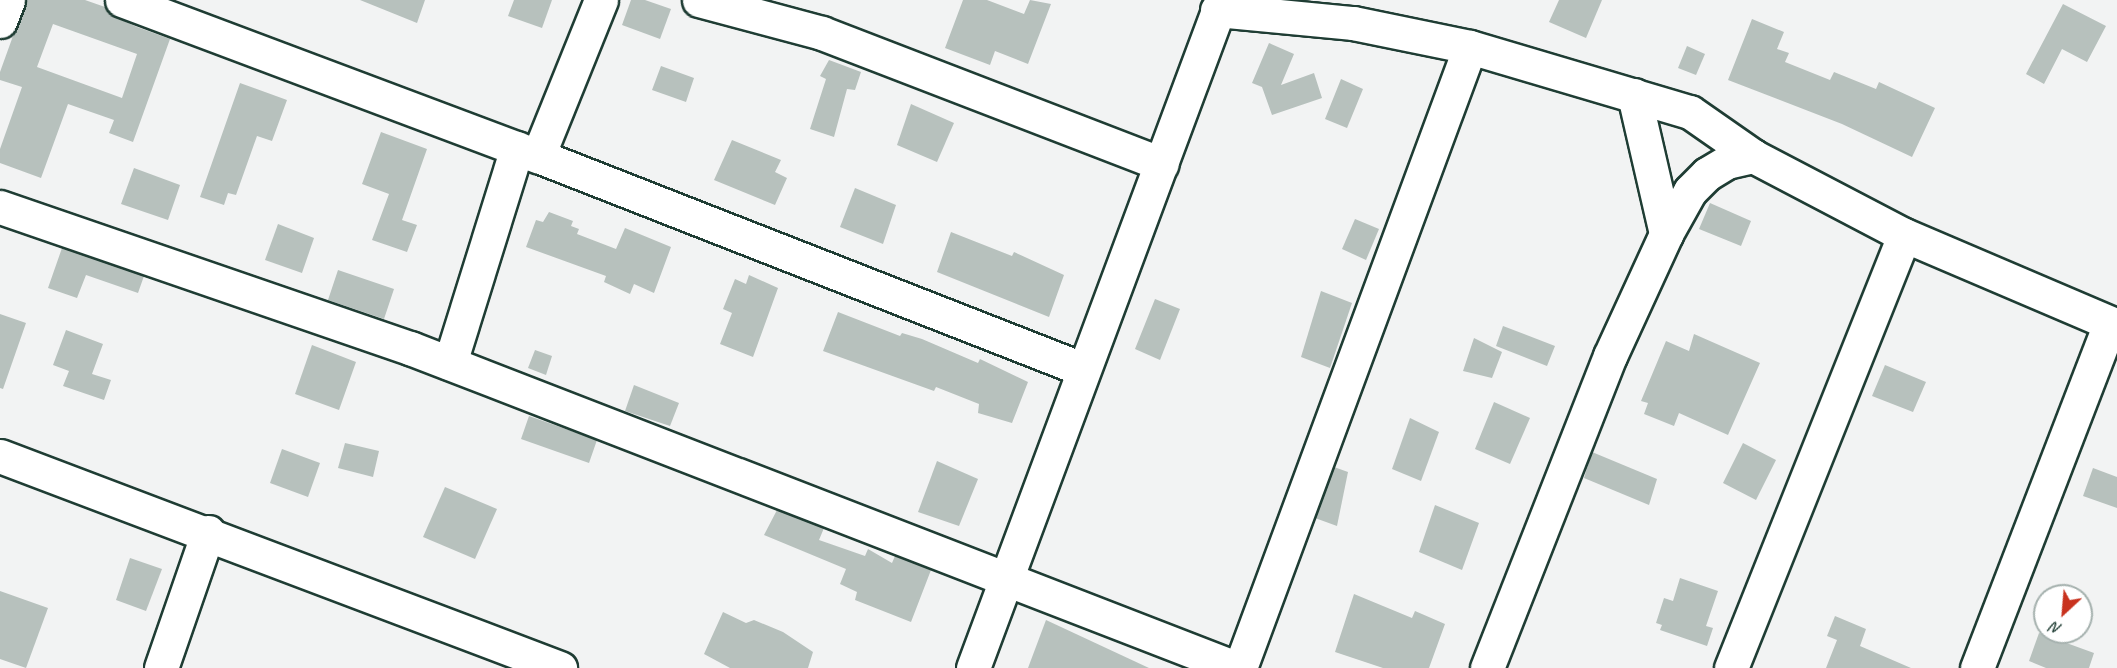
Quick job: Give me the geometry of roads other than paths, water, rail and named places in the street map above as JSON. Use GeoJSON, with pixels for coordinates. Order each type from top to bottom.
{"type":"FeatureCollection","features":[{"type":"Feature","properties":{"kind":"street"},"geometry":{"type":"LineString","coordinates":[[0,21],[8,0]]}},
{"type":"Feature","properties":{"kind":"street"},"geometry":{"type":"LineString","coordinates":[[122,0],[528,152],[1082,369]]}},
{"type":"Feature","properties":{"kind":"street"},"geometry":{"type":"LineString","coordinates":[[450,363],[528,152],[601,0]]}},
{"type":"Feature","properties":{"kind":"street"},"geometry":{"type":"LineString","coordinates":[[699,0],[822,33],[1162,164]]}},
{"type":"Feature","properties":{"kind":"street"},"geometry":{"type":"LineString","coordinates":[[973,668],[1082,369],[1162,164],[1220,5],[1343,11],[1690,112],[1753,156],[1904,235],[2113,325],[1977,668]]}},
{"type":"Feature","properties":{"kind":"street"},"geometry":{"type":"LineString","coordinates":[[0,207],[450,363],[1007,576],[1238,668],[1470,47]]}},
{"type":"Feature","properties":{"kind":"street"},"geometry":{"type":"LineString","coordinates":[[1634,94],[1666,234]]}},
{"type":"Feature","properties":{"kind":"street"},"geometry":{"type":"LineString","coordinates":[[1487,668],[1610,356],[1666,234],[1690,191],[1707,174],[1727,162],[1753,156]]}},
{"type":"Feature","properties":{"kind":"street"},"geometry":{"type":"LineString","coordinates":[[1731,668],[1904,235]]}},
{"type":"Feature","properties":{"kind":"street"},"geometry":{"type":"LineString","coordinates":[[0,456],[208,532],[486,655],[560,668]]}},
{"type":"Feature","properties":{"kind":"street"},"geometry":{"type":"LineString","coordinates":[[161,668],[208,532]]}}]}
